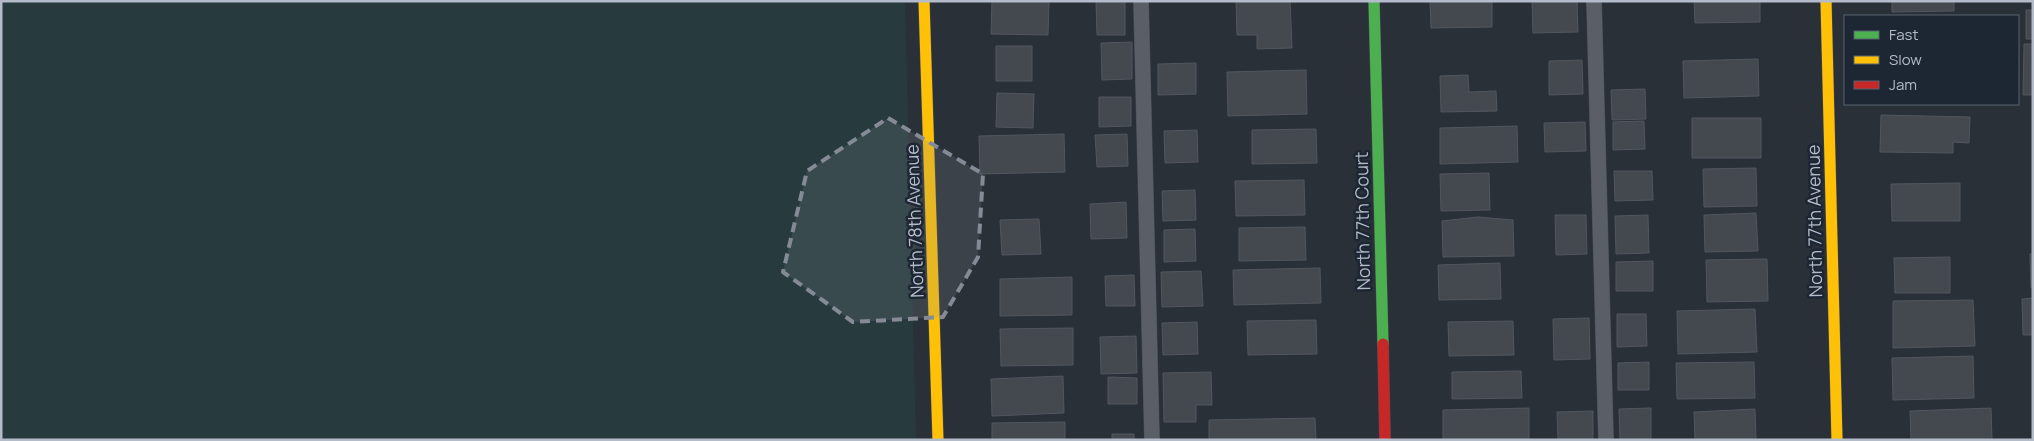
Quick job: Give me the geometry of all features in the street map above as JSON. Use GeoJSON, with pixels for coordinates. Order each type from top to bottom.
{"type":"FeatureCollection","features":[{"type":"Feature","properties":{"kind":"street","name":"North 78th Avenue"},"geometry":{"type":"LineString","coordinates":[[924,1],[938,440]]}},
{"type":"Feature","properties":{"kind":"street","name":"North 77th Court"},"geometry":{"type":"LineString","coordinates":[[1374,1],[1385,440]]}},
{"type":"Feature","properties":{"kind":"street","name":"North 77th Avenue"},"geometry":{"type":"LineString","coordinates":[[1826,1],[1837,440]]}},
{"type":"Feature","properties":{"kind":"lane"},"geometry":{"type":"LineString","coordinates":[[1141,1],[1152,440]]}},
{"type":"Feature","properties":{"kind":"lane"},"geometry":{"type":"LineString","coordinates":[[1594,1],[1606,440]]}},
{"type":"Feature","properties":{"kind":"highlighted area"},"geometry":{"type":"Polygon","coordinates":[[[888,118],[983,174],[978,257],[943,317],[853,322],[783,272],[807,171],[888,118]]]}},
{"type":"Feature","properties":{"kind":"green space"},"geometry":{"type":"Polygon","coordinates":[[[1,1],[905,1],[916,440],[1,440],[1,1]]]}},
{"type":"Feature","properties":{"kind":"building"},"geometry":{"type":"Polygon","coordinates":[[[992,1],[1049,1],[1048,35],[991,34],[992,1]]]}},
{"type":"Feature","properties":{"kind":"building"},"geometry":{"type":"Polygon","coordinates":[[[1096,1],[1125,1],[1125,35],[1097,35],[1096,1]]]}},
{"type":"Feature","properties":{"kind":"building"},"geometry":{"type":"Polygon","coordinates":[[[1236,1],[1290,1],[1292,48],[1257,49],[1257,35],[1237,35],[1236,1]]]}},
{"type":"Feature","properties":{"kind":"building"},"geometry":{"type":"Polygon","coordinates":[[[1430,1],[1492,1],[1492,27],[1431,28],[1430,1]]]}},
{"type":"Feature","properties":{"kind":"building"},"geometry":{"type":"Polygon","coordinates":[[[1532,1],[1577,1],[1578,32],[1533,33],[1532,1]]]}},
{"type":"Feature","properties":{"kind":"building"},"geometry":{"type":"Polygon","coordinates":[[[1694,1],[1760,1],[1760,22],[1695,23],[1694,1]]]}},
{"type":"Feature","properties":{"kind":"building"},"geometry":{"type":"Polygon","coordinates":[[[1892,1],[1954,1],[1954,11],[1892,12],[1892,1]]]}},
{"type":"Feature","properties":{"kind":"building"},"geometry":{"type":"Polygon","coordinates":[[[2026,10],[2033,10],[2033,39],[2026,39],[2026,10]]]}},
{"type":"Feature","properties":{"kind":"building"},"geometry":{"type":"Polygon","coordinates":[[[1132,42],[1132,79],[1102,80],[1101,43],[1132,42]]]}},
{"type":"Feature","properties":{"kind":"building"},"geometry":{"type":"Polygon","coordinates":[[[2024,44],[2033,44],[2033,95],[2023,95],[2024,44]]]}},
{"type":"Feature","properties":{"kind":"building"},"geometry":{"type":"Polygon","coordinates":[[[996,46],[1032,46],[1032,81],[996,81],[996,46]]]}},
{"type":"Feature","properties":{"kind":"building"},"geometry":{"type":"Polygon","coordinates":[[[1758,59],[1759,96],[1684,98],[1683,61],[1758,59]]]}},
{"type":"Feature","properties":{"kind":"building"},"geometry":{"type":"Polygon","coordinates":[[[1582,60],[1583,94],[1549,95],[1549,61],[1582,60]]]}},
{"type":"Feature","properties":{"kind":"building"},"geometry":{"type":"Polygon","coordinates":[[[1196,63],[1196,94],[1158,95],[1158,64],[1196,63]]]}},
{"type":"Feature","properties":{"kind":"building"},"geometry":{"type":"Polygon","coordinates":[[[1306,70],[1307,114],[1228,116],[1227,72],[1306,70]]]}},
{"type":"Feature","properties":{"kind":"building"},"geometry":{"type":"Polygon","coordinates":[[[1468,75],[1469,92],[1496,91],[1497,111],[1441,112],[1440,76],[1468,75]]]}},
{"type":"Feature","properties":{"kind":"building"},"geometry":{"type":"Polygon","coordinates":[[[1645,89],[1646,119],[1612,120],[1611,90],[1645,89]]]}},
{"type":"Feature","properties":{"kind":"building"},"geometry":{"type":"Polygon","coordinates":[[[997,93],[1034,94],[1033,128],[996,127],[997,93]]]}},
{"type":"Feature","properties":{"kind":"building"},"geometry":{"type":"Polygon","coordinates":[[[1099,97],[1131,97],[1131,126],[1099,127],[1099,97]]]}},
{"type":"Feature","properties":{"kind":"building"},"geometry":{"type":"Polygon","coordinates":[[[1881,115],[1970,117],[1969,143],[1953,142],[1953,153],[1880,152],[1881,115]]]}},
{"type":"Feature","properties":{"kind":"building"},"geometry":{"type":"Polygon","coordinates":[[[1692,118],[1761,118],[1761,158],[1692,158],[1692,118]]]}},
{"type":"Feature","properties":{"kind":"building"},"geometry":{"type":"Polygon","coordinates":[[[1644,121],[1645,149],[1613,150],[1613,122],[1644,121]]]}},
{"type":"Feature","properties":{"kind":"building"},"geometry":{"type":"Polygon","coordinates":[[[1585,122],[1586,151],[1545,152],[1544,123],[1585,122]]]}},
{"type":"Feature","properties":{"kind":"building"},"geometry":{"type":"Polygon","coordinates":[[[1517,126],[1518,162],[1440,164],[1440,128],[1517,126]]]}},
{"type":"Feature","properties":{"kind":"building"},"geometry":{"type":"Polygon","coordinates":[[[1316,129],[1317,163],[1252,164],[1252,130],[1316,129]]]}},
{"type":"Feature","properties":{"kind":"building"},"geometry":{"type":"Polygon","coordinates":[[[1197,130],[1198,162],[1165,163],[1164,131],[1197,130]]]}},
{"type":"Feature","properties":{"kind":"building"},"geometry":{"type":"Polygon","coordinates":[[[1064,134],[1065,172],[980,174],[979,136],[1064,134]]]}},
{"type":"Feature","properties":{"kind":"building"},"geometry":{"type":"Polygon","coordinates":[[[1127,134],[1128,166],[1097,167],[1095,135],[1127,134]]]}},
{"type":"Feature","properties":{"kind":"building"},"geometry":{"type":"Polygon","coordinates":[[[1756,168],[1757,206],[1704,207],[1703,169],[1756,168]]]}},
{"type":"Feature","properties":{"kind":"building"},"geometry":{"type":"Polygon","coordinates":[[[1614,171],[1652,171],[1653,200],[1615,201],[1614,171]]]}},
{"type":"Feature","properties":{"kind":"building"},"geometry":{"type":"Polygon","coordinates":[[[1489,173],[1490,210],[1441,211],[1440,174],[1489,173]]]}},
{"type":"Feature","properties":{"kind":"building"},"geometry":{"type":"Polygon","coordinates":[[[1304,180],[1305,215],[1236,216],[1235,181],[1304,180]]]}},
{"type":"Feature","properties":{"kind":"building"},"geometry":{"type":"Polygon","coordinates":[[[1960,183],[1960,221],[1892,221],[1891,184],[1960,183]]]}},
{"type":"Feature","properties":{"kind":"building"},"geometry":{"type":"Polygon","coordinates":[[[1195,190],[1196,220],[1163,221],[1162,191],[1195,190]]]}},
{"type":"Feature","properties":{"kind":"building"},"geometry":{"type":"Polygon","coordinates":[[[1126,202],[1127,238],[1091,239],[1090,204],[1126,202]]]}},
{"type":"Feature","properties":{"kind":"building"},"geometry":{"type":"Polygon","coordinates":[[[1756,213],[1758,251],[1705,252],[1704,215],[1756,213]]]}},
{"type":"Feature","properties":{"kind":"building"},"geometry":{"type":"Polygon","coordinates":[[[1555,215],[1586,215],[1587,254],[1556,255],[1555,215]]]}},
{"type":"Feature","properties":{"kind":"building"},"geometry":{"type":"Polygon","coordinates":[[[1648,215],[1649,253],[1616,254],[1615,216],[1648,215]]]}},
{"type":"Feature","properties":{"kind":"building"},"geometry":{"type":"Polygon","coordinates":[[[1478,217],[1513,220],[1514,256],[1443,257],[1442,221],[1478,217]]]}},
{"type":"Feature","properties":{"kind":"building"},"geometry":{"type":"Polygon","coordinates":[[[1039,219],[1041,254],[1002,255],[1000,220],[1039,219]]]}},
{"type":"Feature","properties":{"kind":"building"},"geometry":{"type":"Polygon","coordinates":[[[1305,227],[1306,260],[1239,261],[1239,228],[1305,227]]]}},
{"type":"Feature","properties":{"kind":"building"},"geometry":{"type":"Polygon","coordinates":[[[1195,229],[1196,261],[1164,262],[1164,230],[1195,229]]]}},
{"type":"Feature","properties":{"kind":"building"},"geometry":{"type":"Polygon","coordinates":[[[2030,254],[2033,254],[2033,288],[2031,288],[2030,254]]]}},
{"type":"Feature","properties":{"kind":"building"},"geometry":{"type":"Polygon","coordinates":[[[1950,257],[1950,293],[1895,293],[1894,258],[1950,257]]]}},
{"type":"Feature","properties":{"kind":"building"},"geometry":{"type":"Polygon","coordinates":[[[1767,259],[1768,301],[1707,302],[1706,260],[1767,259]]]}},
{"type":"Feature","properties":{"kind":"building"},"geometry":{"type":"Polygon","coordinates":[[[1653,261],[1653,291],[1616,291],[1616,262],[1653,261]]]}},
{"type":"Feature","properties":{"kind":"building"},"geometry":{"type":"Polygon","coordinates":[[[1500,263],[1501,299],[1439,300],[1438,265],[1500,263]]]}},
{"type":"Feature","properties":{"kind":"building"},"geometry":{"type":"Polygon","coordinates":[[[1320,268],[1321,303],[1234,305],[1233,270],[1320,268]]]}},
{"type":"Feature","properties":{"kind":"building"},"geometry":{"type":"Polygon","coordinates":[[[1201,271],[1203,306],[1162,307],[1161,272],[1201,271]]]}},
{"type":"Feature","properties":{"kind":"building"},"geometry":{"type":"Polygon","coordinates":[[[1134,275],[1135,306],[1106,306],[1105,276],[1134,275]]]}},
{"type":"Feature","properties":{"kind":"building"},"geometry":{"type":"Polygon","coordinates":[[[1072,277],[1072,315],[1000,316],[1000,279],[1072,277]]]}},
{"type":"Feature","properties":{"kind":"building"},"geometry":{"type":"Polygon","coordinates":[[[2033,298],[2033,335],[2023,335],[2022,299],[2033,298]]]}},
{"type":"Feature","properties":{"kind":"building"},"geometry":{"type":"Polygon","coordinates":[[[1973,300],[1975,346],[1893,348],[1893,301],[1973,300]]]}},
{"type":"Feature","properties":{"kind":"building"},"geometry":{"type":"Polygon","coordinates":[[[1755,309],[1757,352],[1678,354],[1677,311],[1755,309]]]}},
{"type":"Feature","properties":{"kind":"building"},"geometry":{"type":"Polygon","coordinates":[[[1617,314],[1646,314],[1647,346],[1617,347],[1617,314]]]}},
{"type":"Feature","properties":{"kind":"building"},"geometry":{"type":"Polygon","coordinates":[[[1589,318],[1590,359],[1554,360],[1553,319],[1589,318]]]}},
{"type":"Feature","properties":{"kind":"building"},"geometry":{"type":"Polygon","coordinates":[[[1316,320],[1317,354],[1248,355],[1247,321],[1316,320]]]}},
{"type":"Feature","properties":{"kind":"building"},"geometry":{"type":"Polygon","coordinates":[[[1513,321],[1514,355],[1449,356],[1448,322],[1513,321]]]}},
{"type":"Feature","properties":{"kind":"building"},"geometry":{"type":"Polygon","coordinates":[[[1197,322],[1198,354],[1163,355],[1162,323],[1197,322]]]}},
{"type":"Feature","properties":{"kind":"building"},"geometry":{"type":"Polygon","coordinates":[[[1073,328],[1073,365],[1001,366],[1000,329],[1073,328]]]}},
{"type":"Feature","properties":{"kind":"building"},"geometry":{"type":"Polygon","coordinates":[[[1136,336],[1137,373],[1101,374],[1100,337],[1136,336]]]}},
{"type":"Feature","properties":{"kind":"building"},"geometry":{"type":"Polygon","coordinates":[[[1973,356],[1974,398],[1893,400],[1892,358],[1973,356]]]}},
{"type":"Feature","properties":{"kind":"building"},"geometry":{"type":"Polygon","coordinates":[[[1649,362],[1649,390],[1618,390],[1618,363],[1649,362]]]}},
{"type":"Feature","properties":{"kind":"building"},"geometry":{"type":"Polygon","coordinates":[[[1754,362],[1755,398],[1677,399],[1676,363],[1754,362]]]}},
{"type":"Feature","properties":{"kind":"building"},"geometry":{"type":"Polygon","coordinates":[[[1521,371],[1522,398],[1452,399],[1452,372],[1521,371]]]}},
{"type":"Feature","properties":{"kind":"building"},"geometry":{"type":"Polygon","coordinates":[[[1211,372],[1212,405],[1196,405],[1196,422],[1164,422],[1163,373],[1211,372]]]}},
{"type":"Feature","properties":{"kind":"building"},"geometry":{"type":"Polygon","coordinates":[[[1063,376],[1064,413],[992,416],[991,379],[1063,376]]]}},
{"type":"Feature","properties":{"kind":"building"},"geometry":{"type":"Polygon","coordinates":[[[1108,377],[1137,378],[1137,404],[1108,404],[1108,377]]]}},
{"type":"Feature","properties":{"kind":"building"},"geometry":{"type":"Polygon","coordinates":[[[1529,408],[1529,440],[1443,440],[1443,410],[1529,408]]]}},
{"type":"Feature","properties":{"kind":"building"},"geometry":{"type":"Polygon","coordinates":[[[1651,408],[1651,440],[1620,440],[1619,409],[1651,408]]]}},
{"type":"Feature","properties":{"kind":"building"},"geometry":{"type":"Polygon","coordinates":[[[1991,408],[1992,440],[1911,440],[1910,411],[1991,408]]]}},
{"type":"Feature","properties":{"kind":"building"},"geometry":{"type":"Polygon","coordinates":[[[1755,409],[1756,440],[1695,440],[1694,412],[1755,409]]]}},
{"type":"Feature","properties":{"kind":"building"},"geometry":{"type":"Polygon","coordinates":[[[1593,411],[1593,440],[1558,440],[1557,412],[1593,411]]]}},
{"type":"Feature","properties":{"kind":"building"},"geometry":{"type":"Polygon","coordinates":[[[1315,418],[1316,440],[1209,440],[1209,420],[1315,418]]]}},
{"type":"Feature","properties":{"kind":"building"},"geometry":{"type":"Polygon","coordinates":[[[1065,422],[1065,440],[992,440],[992,423],[1065,422]]]}},
{"type":"Feature","properties":{"kind":"building"},"geometry":{"type":"Polygon","coordinates":[[[1112,434],[1134,434],[1134,440],[1112,440],[1112,434]]]}},
{"type":"Feature","properties":{"kind":"traffic: fast"},"geometry":{"type":"LineString","coordinates":[[1374,1],[1383,344]]}},
{"type":"Feature","properties":{"kind":"traffic: slow"},"geometry":{"type":"LineString","coordinates":[[924,1],[938,440]]}},
{"type":"Feature","properties":{"kind":"traffic: slow"},"geometry":{"type":"LineString","coordinates":[[1826,1],[1837,440]]}},
{"type":"Feature","properties":{"kind":"traffic: jam"},"geometry":{"type":"LineString","coordinates":[[1383,344],[1385,440]]}}]}
